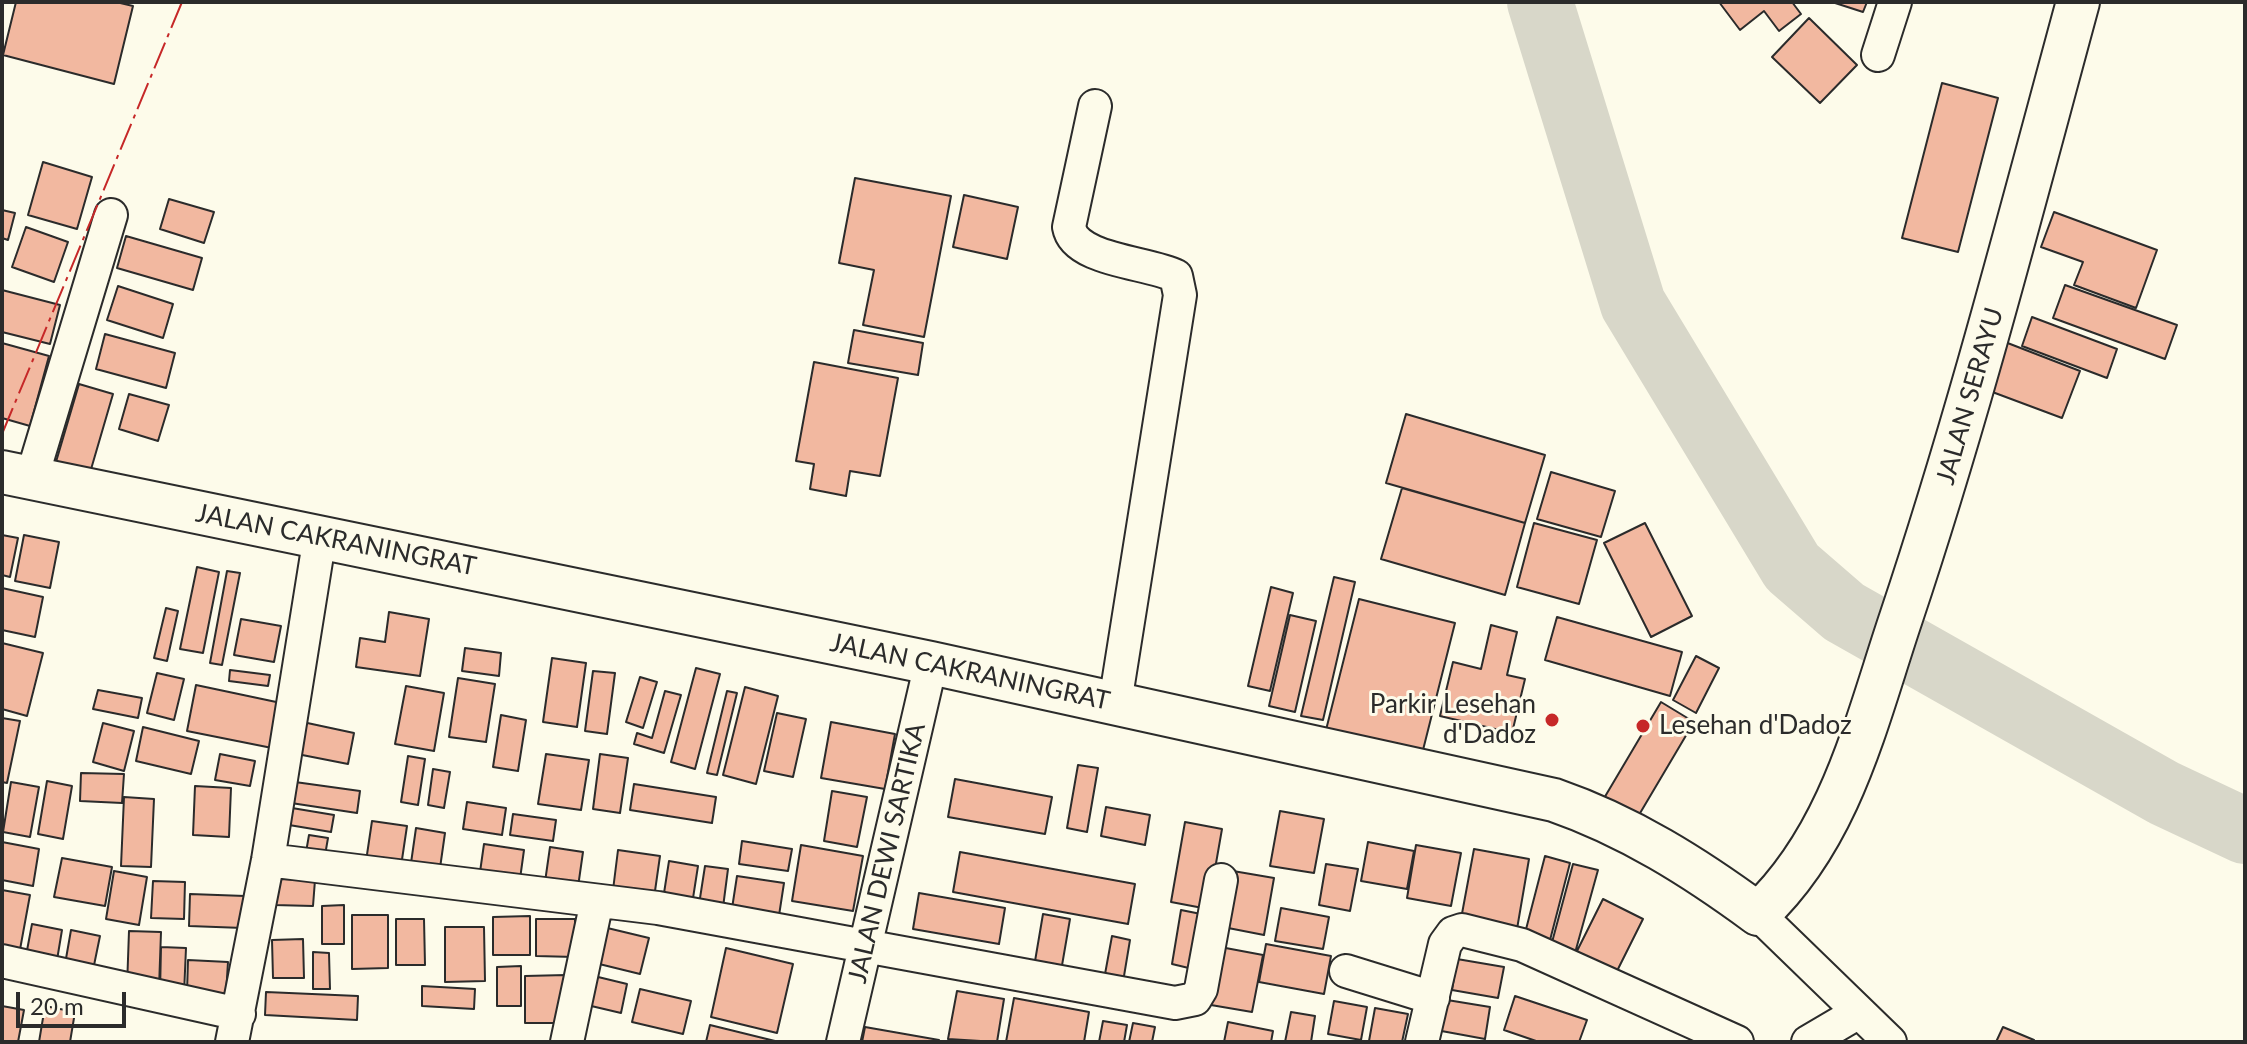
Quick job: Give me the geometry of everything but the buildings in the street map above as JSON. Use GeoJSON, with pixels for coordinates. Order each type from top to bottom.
{"type":"FeatureCollection","features":[{"type":"Feature","properties":{"kind":"street"},"geometry":{"type":"LineString","coordinates":[[1878,55],[1895,2]]}},
{"type":"Feature","properties":{"kind":"street","name":"JALAN SERAYU"},"geometry":{"type":"LineString","coordinates":[[1758,914],[1806,859],[1844,786],[1952,466],[2078,2]]}},
{"type":"Feature","properties":{"kind":"street"},"geometry":{"type":"LineString","coordinates":[[1095,106],[1069,227],[1071,236],[1086,250],[1176,276],[1180,295],[1115,703]]}},
{"type":"Feature","properties":{"kind":"street"},"geometry":{"type":"LineString","coordinates":[[16,476],[111,215]]}},
{"type":"Feature","properties":{"kind":"street","name":"JALAN CAKRANINGRAT"},"geometry":{"type":"LineString","coordinates":[[16,476],[931,663],[1554,800],[1643,837],[1758,914]]}},
{"type":"Feature","properties":{"kind":"street"},"geometry":{"type":"LineString","coordinates":[[2,961],[235,1028],[268,860],[320,536]]}},
{"type":"Feature","properties":{"kind":"street","name":"JALAN DEWI SARTIKA"},"geometry":{"type":"LineString","coordinates":[[843,1042],[931,663]]}},
{"type":"Feature","properties":{"kind":"street"},"geometry":{"type":"LineString","coordinates":[[268,860],[658,908],[1165,1002],[1185,1003],[1195,999],[1201,989],[1221,880]]}},
{"type":"Feature","properties":{"kind":"street"},"geometry":{"type":"LineString","coordinates":[[567,1042],[597,901]]}},
{"type":"Feature","properties":{"kind":"street"},"geometry":{"type":"LineString","coordinates":[[1758,914],[1890,1042]]}},
{"type":"Feature","properties":{"kind":"street"},"geometry":{"type":"LineString","coordinates":[[1422,1042],[1445,944],[1453,933],[1475,931],[1522,945],[1737,1042]]}},
{"type":"Feature","properties":{"kind":"street"},"geometry":{"type":"LineString","coordinates":[[1346,971],[1433,998]]}},
{"type":"Feature","properties":{"kind":"street"},"geometry":{"type":"LineString","coordinates":[[1808,1042],[1859,1012]]}},
{"type":"Feature","properties":{"kind":"waterway"},"geometry":{"type":"LineString","coordinates":[[1540,2],[1633,304],[1792,567],[1844,612],[2164,793],[2245,831]]}},
{"type":"Feature","properties":{"kind":"power"},"geometry":{"type":"LineString","coordinates":[[2,434],[182,2]]}},
{"type":"Feature","properties":{"kind":"place","name":"Parkir Lesehan d'Dadoz"},"geometry":{"type":"Point","coordinates":[1552,720]}},
{"type":"Feature","properties":{"kind":"place","name":"Lesehan d'Dadoz"},"geometry":{"type":"Point","coordinates":[1643,726]}}]}
